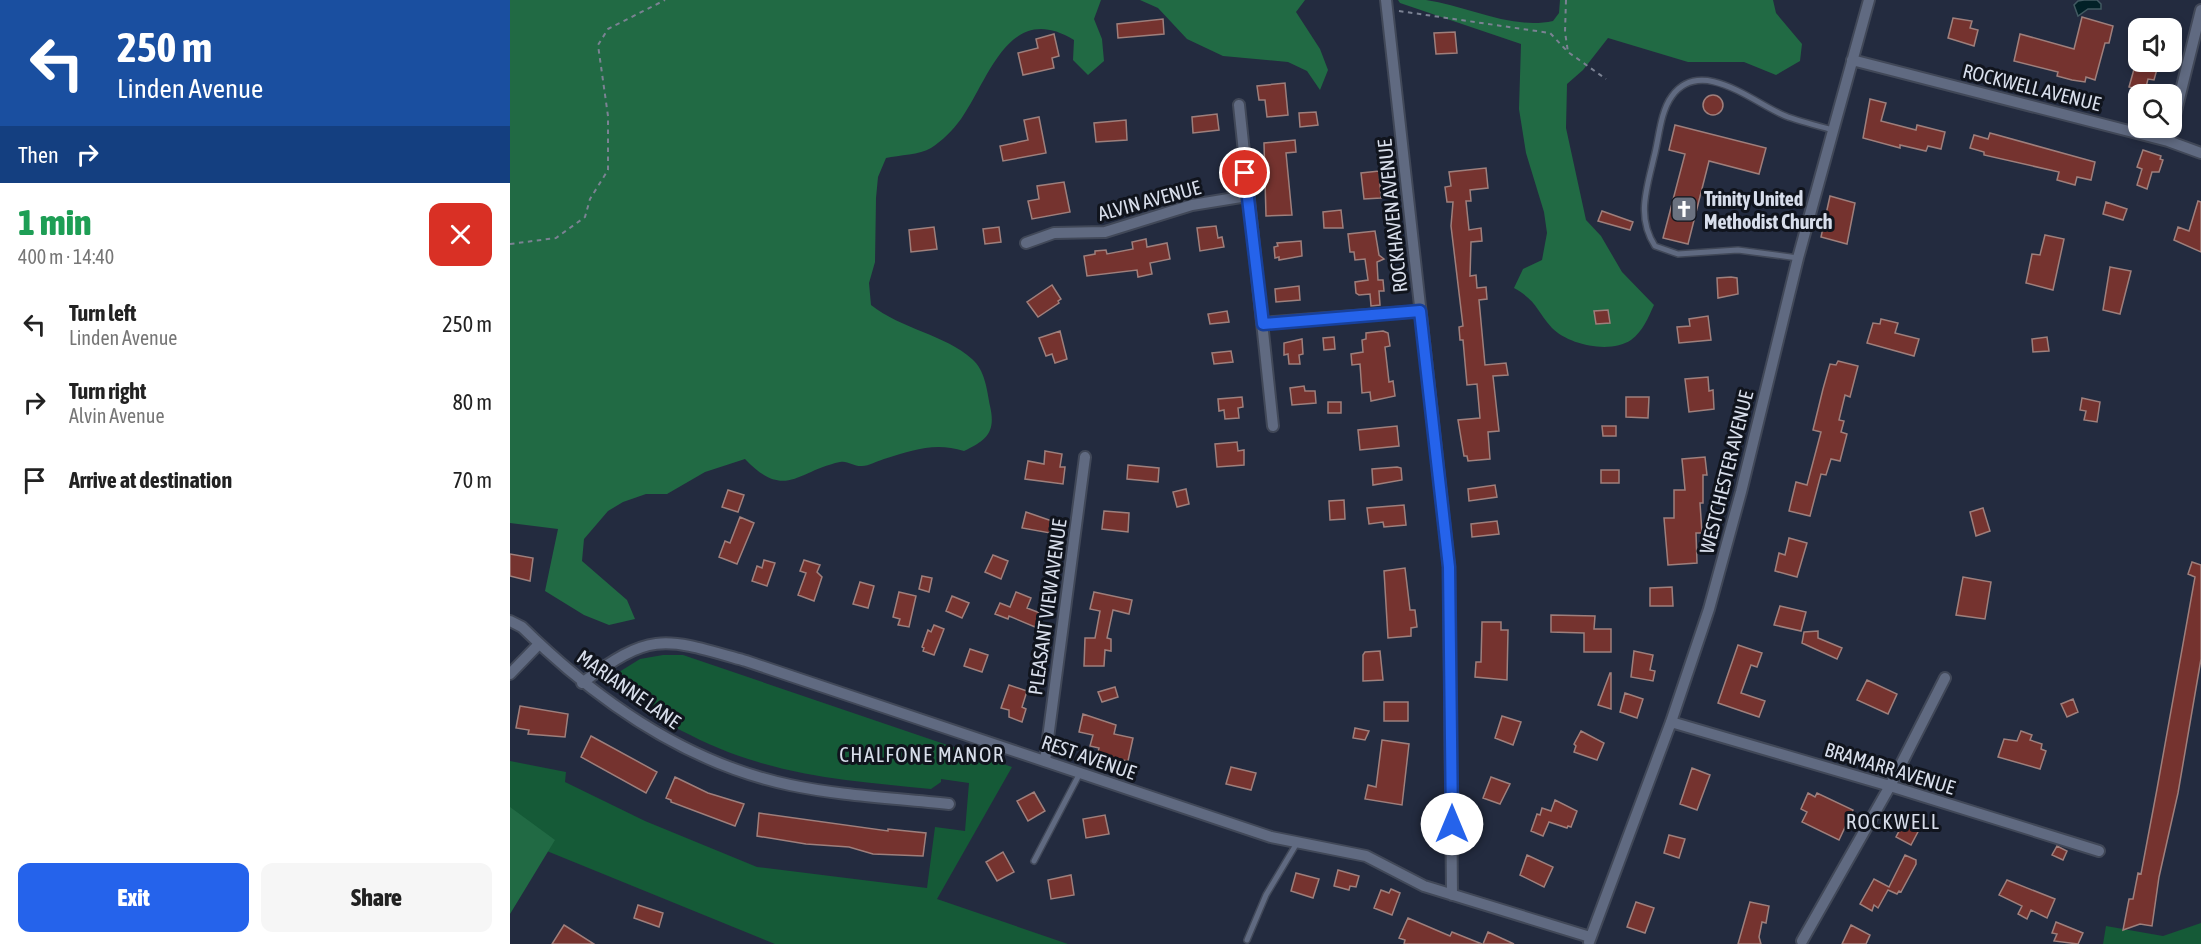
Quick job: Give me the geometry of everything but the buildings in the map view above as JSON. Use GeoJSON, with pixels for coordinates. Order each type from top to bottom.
{"type":"FeatureCollection","features":[{"type":"Feature","properties":{"kind":"street","name":"WESTCHESTER AVENUE"},"geometry":{"type":"LineString","coordinates":[[1589,941],[1671,722],[1709,609],[1741,492],[1798,258],[1869,0]]}},
{"type":"Feature","properties":{"kind":"street","name":"ROCKHAVEN AVENUE"},"geometry":{"type":"LineString","coordinates":[[1387,5],[1449,567],[1452,895]]}},
{"type":"Feature","properties":{"kind":"street"},"geometry":{"type":"LineString","coordinates":[[2182,87],[2201,10]]}},
{"type":"Feature","properties":{"kind":"street","name":"ROCKWELL AVENUE"},"geometry":{"type":"LineString","coordinates":[[1852,60],[2168,141],[2201,153]]}},
{"type":"Feature","properties":{"kind":"street"},"geometry":{"type":"LineString","coordinates":[[1239,105],[1273,426]]}},
{"type":"Feature","properties":{"kind":"street","name":"ALVIN AVENUE"},"geometry":{"type":"LineString","coordinates":[[1026,243],[1054,233],[1105,232],[1192,205],[1247,196]]}},
{"type":"Feature","properties":{"kind":"street"},"geometry":{"type":"LineString","coordinates":[[1263,324],[1420,311]]}},
{"type":"Feature","properties":{"kind":"street","name":"PLEASANT VIEW AVENUE"},"geometry":{"type":"LineString","coordinates":[[1045,761],[1085,457]]}},
{"type":"Feature","properties":{"kind":"street","name":"MARIANNE LANE"},"geometry":{"type":"LineString","coordinates":[[510,621],[522,627],[582,683],[668,741],[751,775],[811,788],[949,804]]}},
{"type":"Feature","properties":{"kind":"street","name":"REST AVENUE"},"geometry":{"type":"LineString","coordinates":[[582,683],[631,650],[656,643],[684,644],[757,664],[1271,837],[1366,856],[1424,886],[1589,941]]}},
{"type":"Feature","properties":{"kind":"street"},"geometry":{"type":"LineString","coordinates":[[510,674],[539,644]]}},
{"type":"Feature","properties":{"kind":"street"},"geometry":{"type":"LineString","coordinates":[[1802,941],[1890,786],[1946,678]]}},
{"type":"Feature","properties":{"kind":"street","name":"BRAMARR AVENUE"},"geometry":{"type":"LineString","coordinates":[[1671,722],[1890,786],[2099,851]]}},
{"type":"Feature","properties":{"kind":"lane"},"geometry":{"type":"LineString","coordinates":[[1798,258],[1738,250],[1678,254],[1666,252],[1655,246],[1645,225],[1643,205],[1666,109],[1671,97],[1685,85],[1705,81],[1721,83],[1787,117],[1833,130]]}},
{"type":"Feature","properties":{"kind":"lane"},"geometry":{"type":"LineString","coordinates":[[1034,861],[1080,773]]}},
{"type":"Feature","properties":{"kind":"lane"},"geometry":{"type":"LineString","coordinates":[[1247,940],[1266,895],[1297,843]]}},
{"type":"Feature","properties":{"kind":"path"},"geometry":{"type":"LineString","coordinates":[[510,244],[556,238],[585,217],[590,199],[608,170],[608,116],[598,45],[608,29],[665,0]]}},
{"type":"Feature","properties":{"kind":"path"},"geometry":{"type":"LineString","coordinates":[[1566,0],[1564,32],[1568,52]]}},
{"type":"Feature","properties":{"kind":"path"},"geometry":{"type":"LineString","coordinates":[[1387,5],[1550,33],[1568,52],[1606,79]]}},
{"type":"Feature","properties":{"kind":"green space"},"geometry":{"type":"Polygon","coordinates":[[[510,0],[1101,0],[1094,19],[1102,39],[1104,61],[1088,75],[1073,60],[1074,40],[1052,30],[1033,30],[1017,37],[992,66],[961,119],[947,135],[926,150],[886,158],[878,177],[875,262],[869,283],[871,305],[896,320],[949,344],[972,359],[980,369],[985,381],[992,415],[990,429],[984,439],[964,451],[934,447],[905,453],[865,466],[840,462],[791,480],[781,481],[771,478],[759,472],[745,459],[705,472],[667,494],[646,494],[623,502],[608,511],[584,539],[582,561],[627,600],[635,619],[609,625],[584,615],[545,591],[558,529],[510,523],[510,0]]]}},
{"type":"Feature","properties":{"kind":"green space"},"geometry":{"type":"Polygon","coordinates":[[[1140,0],[1305,0],[1296,12],[1320,49],[1328,70],[1320,90],[1307,71],[1288,62],[1223,56],[1187,39],[1158,8],[1140,0]]]}},
{"type":"Feature","properties":{"kind":"green space"},"geometry":{"type":"Polygon","coordinates":[[[1398,0],[1426,0],[1505,20],[1537,23],[1553,21],[1559,13],[1560,0],[1773,0],[1776,13],[1802,44],[1800,61],[1776,75],[1744,62],[1688,62],[1608,38],[1583,70],[1567,84],[1566,128],[1586,220],[1601,236],[1622,272],[1654,305],[1642,328],[1631,340],[1622,344],[1601,347],[1569,339],[1552,328],[1532,302],[1514,288],[1523,269],[1542,260],[1547,233],[1544,212],[1526,153],[1519,109],[1521,44],[1400,3],[1398,0]]]}},
{"type":"Feature","properties":{"kind":"green space"},"geometry":{"type":"Polygon","coordinates":[[[663,655],[683,655],[1012,767],[937,899],[1068,944],[775,944],[510,836],[510,761],[566,772],[565,782],[645,821],[757,867],[927,888],[935,827],[965,831],[969,783],[941,779],[941,782],[931,789],[844,780],[800,773],[738,756],[663,721],[611,688],[611,677],[640,659],[663,655]]]}},
{"type":"Feature","properties":{"kind":"green space"},"geometry":{"type":"Polygon","coordinates":[[[510,807],[555,840],[510,914],[510,807]]]}},
{"type":"Feature","properties":{"kind":"green space"},"geometry":{"type":"Polygon","coordinates":[[[2201,923],[2201,944],[2103,944],[2106,926],[2163,936],[2201,923]]]}},
{"type":"Feature","properties":{"kind":"shaded area"},"geometry":{"type":"Polygon","coordinates":[[[2084,0],[2097,0],[2101,4],[2101,9],[2088,9],[2078,16],[2074,5],[2084,0]]]}},
{"type":"Feature","properties":{"kind":"place","name":"Trinity United Methodist Church"},"geometry":{"type":"Point","coordinates":[1684,209]}},
{"type":"Feature","properties":{"kind":"district","name":"CHALFONE MANOR"},"geometry":{"type":"Point","coordinates":[922,754]}},
{"type":"Feature","properties":{"kind":"district","name":"ROCKWELL"},"geometry":{"type":"Point","coordinates":[1893,821]}},
{"type":"Feature","properties":{"kind":"route"},"geometry":{"type":"LineString","coordinates":[[1245,173],[1263,324],[1420,311],[1449,567],[1452,824]]}}]}
